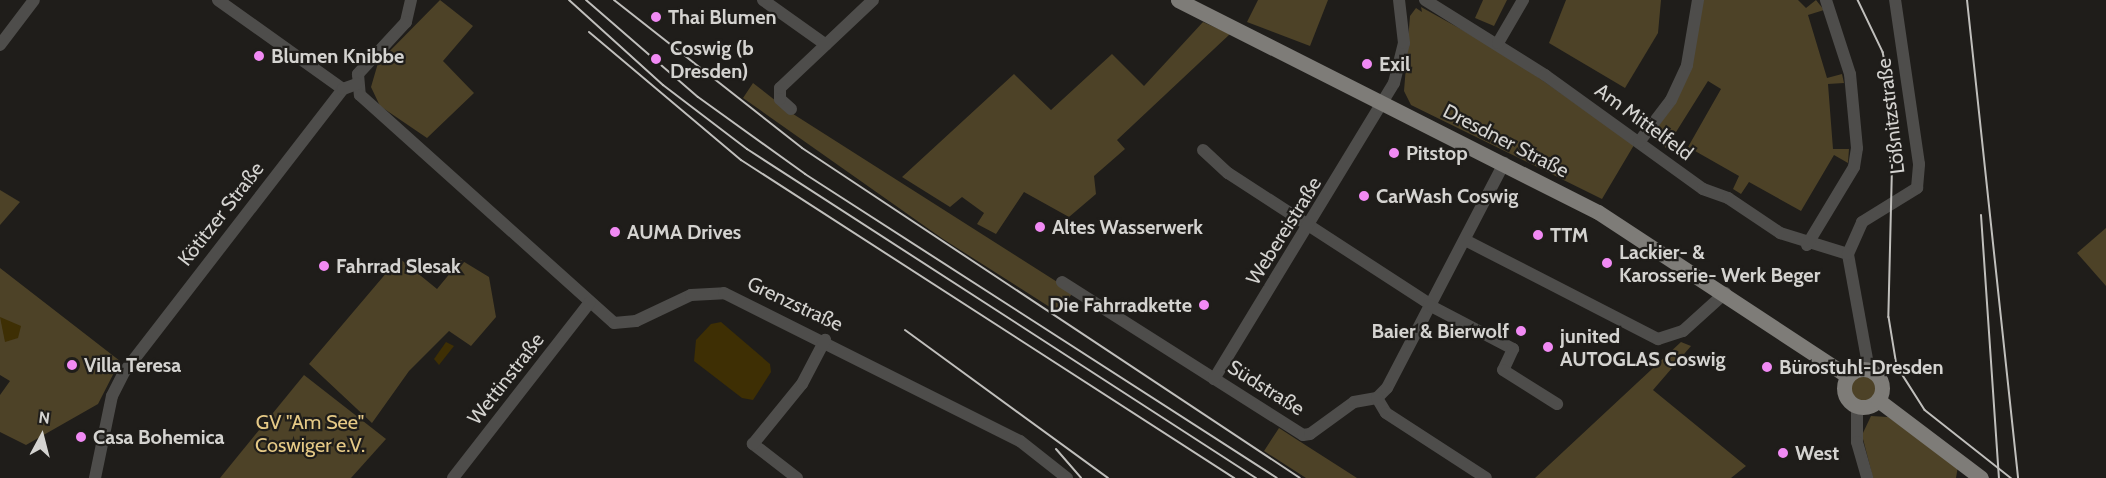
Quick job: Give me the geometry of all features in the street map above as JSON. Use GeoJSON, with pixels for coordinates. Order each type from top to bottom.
{"type":"FeatureCollection","features":[{"type":"Feature","properties":{"kind":"main road","name":"Dresdner Straße"},"geometry":{"type":"LineString","coordinates":[[1178,0],[1504,163],[1636,233],[1848,376]]}},
{"type":"Feature","properties":{"kind":"main road"},"geometry":{"type":"LineString","coordinates":[[1869,370],[1881,383],[1878,400],[1857,406],[1845,394],[1848,376],[1869,370]]}},
{"type":"Feature","properties":{"kind":"main road"},"geometry":{"type":"LineString","coordinates":[[1878,400],[1981,478]]}},
{"type":"Feature","properties":{"kind":"street"},"geometry":{"type":"LineString","coordinates":[[0,45],[33,0]]}},
{"type":"Feature","properties":{"kind":"street"},"geometry":{"type":"LineString","coordinates":[[218,0],[344,89],[357,84],[362,67],[406,22],[412,0]]}},
{"type":"Feature","properties":{"kind":"street"},"geometry":{"type":"LineString","coordinates":[[763,0],[826,45]]}},
{"type":"Feature","properties":{"kind":"street"},"geometry":{"type":"LineString","coordinates":[[791,109],[780,99],[780,88],[873,0]]}},
{"type":"Feature","properties":{"kind":"street","name":"Webereistraße"},"geometry":{"type":"LineString","coordinates":[[1214,379],[1310,228],[1383,102],[1402,57],[1399,0]]}},
{"type":"Feature","properties":{"kind":"street","name":"Am Mittelfeld"},"geometry":{"type":"LineString","coordinates":[[1425,0],[1498,43],[1703,189],[1807,245],[1848,255]]}},
{"type":"Feature","properties":{"kind":"street"},"geometry":{"type":"LineString","coordinates":[[1498,43],[1523,0]]}},
{"type":"Feature","properties":{"kind":"street"},"geometry":{"type":"LineString","coordinates":[[1639,142],[1671,100],[1687,65],[1698,0]]}},
{"type":"Feature","properties":{"kind":"street"},"geometry":{"type":"LineString","coordinates":[[1807,245],[1854,167],[1857,148],[1850,74],[1826,0]]}},
{"type":"Feature","properties":{"kind":"street","name":"Lößnitzstraße"},"geometry":{"type":"LineString","coordinates":[[1848,255],[1862,222],[1917,188],[1919,164],[1895,0]]}},
{"type":"Feature","properties":{"kind":"street","name":"Grenzstraße"},"geometry":{"type":"LineString","coordinates":[[357,84],[374,110],[614,323],[629,322],[691,295],[724,293],[825,340],[1020,441],[1067,478]]}},
{"type":"Feature","properties":{"kind":"street","name":"Kötitzer Straße"},"geometry":{"type":"LineString","coordinates":[[98,476],[112,396],[125,371],[344,89]]}},
{"type":"Feature","properties":{"kind":"street"},"geometry":{"type":"LineString","coordinates":[[1203,150],[1310,228],[1430,304],[1513,349],[1503,370],[1557,405]]}},
{"type":"Feature","properties":{"kind":"street"},"geometry":{"type":"LineString","coordinates":[[1486,478],[1386,413],[1377,398],[1465,240],[1504,163]]}},
{"type":"Feature","properties":{"kind":"street"},"geometry":{"type":"LineString","coordinates":[[1465,240],[1658,339],[1683,331],[1725,293]]}},
{"type":"Feature","properties":{"kind":"street"},"geometry":{"type":"LineString","coordinates":[[1848,255],[1869,370]]}},
{"type":"Feature","properties":{"kind":"street","name":"Südstraße"},"geometry":{"type":"LineString","coordinates":[[1062,282],[1303,435],[1354,402],[1377,398]]}},
{"type":"Feature","properties":{"kind":"street","name":"Wettinstraße"},"geometry":{"type":"LineString","coordinates":[[453,478],[589,303]]}},
{"type":"Feature","properties":{"kind":"street"},"geometry":{"type":"LineString","coordinates":[[797,478],[753,444],[802,384],[825,340]]}},
{"type":"Feature","properties":{"kind":"street"},"geometry":{"type":"LineString","coordinates":[[1857,406],[1857,442],[1867,478]]}},
{"type":"Feature","properties":{"kind":"green space"},"geometry":{"type":"Polygon","coordinates":[[[440,0],[473,26],[443,61],[474,93],[427,138],[380,106],[371,87],[378,63],[440,0]]]}},
{"type":"Feature","properties":{"kind":"green space"},"geometry":{"type":"Polygon","coordinates":[[[1258,0],[1328,0],[1310,46],[1247,22],[1258,0]]]}},
{"type":"Feature","properties":{"kind":"green space"},"geometry":{"type":"Polygon","coordinates":[[[1483,0],[1507,0],[1494,26],[1475,18],[1483,0]]]}},
{"type":"Feature","properties":{"kind":"green space"},"geometry":{"type":"Polygon","coordinates":[[[1566,0],[1661,0],[1658,33],[1625,88],[1549,43],[1566,0]]]}},
{"type":"Feature","properties":{"kind":"green space"},"geometry":{"type":"Polygon","coordinates":[[[1698,0],[1798,0],[1806,8],[1816,0],[1824,10],[1808,15],[1827,78],[1842,74],[1844,83],[1828,84],[1833,149],[1849,149],[1848,163],[1834,155],[1801,211],[1749,182],[1741,194],[1733,189],[1739,176],[1688,147],[1721,89],[1708,81],[1666,148],[1646,133],[1687,65],[1698,0]]]}},
{"type":"Feature","properties":{"kind":"green space"},"geometry":{"type":"Polygon","coordinates":[[[1421,7],[1504,53],[1634,145],[1602,199],[1411,105],[1404,91],[1410,16],[1416,8],[1422,12],[1421,7]]]}},
{"type":"Feature","properties":{"kind":"green space"},"geometry":{"type":"Polygon","coordinates":[[[1203,22],[1230,34],[1117,140],[1125,149],[1094,176],[1096,194],[1069,217],[1024,192],[996,234],[977,224],[984,213],[962,197],[950,207],[902,177],[1014,74],[1051,110],[1112,54],[1144,86],[1203,22]]]}},
{"type":"Feature","properties":{"kind":"green space"},"geometry":{"type":"Polygon","coordinates":[[[753,83],[790,112],[1073,292],[1059,313],[943,239],[743,98],[753,83]]]}},
{"type":"Feature","properties":{"kind":"green space"},"geometry":{"type":"Polygon","coordinates":[[[0,190],[20,202],[0,225],[0,190]]]}},
{"type":"Feature","properties":{"kind":"green space"},"geometry":{"type":"Polygon","coordinates":[[[2106,228],[2106,286],[2077,253],[2106,228]]]}},
{"type":"Feature","properties":{"kind":"green space"},"geometry":{"type":"Polygon","coordinates":[[[399,258],[437,289],[461,260],[489,277],[496,317],[471,346],[449,331],[409,371],[372,423],[309,364],[399,258]]]}},
{"type":"Feature","properties":{"kind":"green space"},"geometry":{"type":"Polygon","coordinates":[[[0,268],[120,361],[98,404],[26,445],[0,432],[0,395],[10,381],[0,375],[0,268]]]}},
{"type":"Feature","properties":{"kind":"green space"},"geometry":{"type":"Polygon","coordinates":[[[1681,342],[1691,346],[1653,390],[1746,466],[1731,478],[1535,478],[1681,342]]]}},
{"type":"Feature","properties":{"kind":"green space"},"geometry":{"type":"Polygon","coordinates":[[[1862,374],[1872,378],[1876,388],[1872,398],[1862,402],[1852,398],[1848,388],[1852,378],[1862,374]]]}},
{"type":"Feature","properties":{"kind":"green space","name":"GV \"Am See\" Coswiger e.V."},"geometry":{"type":"Polygon","coordinates":[[[304,375],[386,439],[351,478],[220,478],[304,375]]]}},
{"type":"Feature","properties":{"kind":"green space"},"geometry":{"type":"Polygon","coordinates":[[[1871,416],[1888,417],[1958,466],[1956,478],[1873,478],[1862,435],[1871,416]]]}},
{"type":"Feature","properties":{"kind":"green space"},"geometry":{"type":"Polygon","coordinates":[[[1279,428],[1357,478],[1306,478],[1264,451],[1279,428]]]}},
{"type":"Feature","properties":{"kind":"shaded area"},"geometry":{"type":"Polygon","coordinates":[[[0,317],[21,326],[18,338],[5,342],[0,317]]]}},
{"type":"Feature","properties":{"kind":"shaded area"},"geometry":{"type":"Polygon","coordinates":[[[721,322],[770,364],[771,372],[753,400],[742,398],[694,361],[696,340],[711,324],[721,322]]]}},
{"type":"Feature","properties":{"kind":"shaded area"},"geometry":{"type":"Polygon","coordinates":[[[446,342],[454,346],[439,365],[434,359],[446,342]]]}},
{"type":"Feature","properties":{"kind":"tram line"},"geometry":{"type":"LineString","coordinates":[[1858,0],[1883,52],[1894,105],[1889,317],[1897,366],[1925,410],[2011,478]]}},
{"type":"Feature","properties":{"kind":"railway"},"geometry":{"type":"LineString","coordinates":[[569,0],[663,85],[747,149],[1256,478]]}},
{"type":"Feature","properties":{"kind":"railway"},"geometry":{"type":"LineString","coordinates":[[586,0],[698,97],[805,174],[1277,478]]}},
{"type":"Feature","properties":{"kind":"railway"},"geometry":{"type":"LineString","coordinates":[[614,0],[802,148],[1300,478]]}},
{"type":"Feature","properties":{"kind":"railway"},"geometry":{"type":"LineString","coordinates":[[1967,0],[2018,478]]}},
{"type":"Feature","properties":{"kind":"railway"},"geometry":{"type":"LineString","coordinates":[[589,32],[741,160],[1234,478]]}},
{"type":"Feature","properties":{"kind":"railway"},"geometry":{"type":"LineString","coordinates":[[1981,215],[1999,478]]}},
{"type":"Feature","properties":{"kind":"railway"},"geometry":{"type":"LineString","coordinates":[[905,330],[1108,478]]}},
{"type":"Feature","properties":{"kind":"railway"},"geometry":{"type":"LineString","coordinates":[[1056,449],[1081,478]]}},
{"type":"Feature","properties":{"kind":"place","name":"Thai Blumen"},"geometry":{"type":"Point","coordinates":[656,17]}},
{"type":"Feature","properties":{"kind":"place","name":"Blumen Knibbe"},"geometry":{"type":"Point","coordinates":[259,56]}},
{"type":"Feature","properties":{"kind":"place","name":"Coswig (b Dresden)"},"geometry":{"type":"Point","coordinates":[656,59]}},
{"type":"Feature","properties":{"kind":"place","name":"Exil"},"geometry":{"type":"Point","coordinates":[1367,64]}},
{"type":"Feature","properties":{"kind":"place","name":"Pitstop"},"geometry":{"type":"Point","coordinates":[1394,153]}},
{"type":"Feature","properties":{"kind":"place","name":"CarWash Coswig"},"geometry":{"type":"Point","coordinates":[1364,196]}},
{"type":"Feature","properties":{"kind":"place","name":"Altes Wasserwerk"},"geometry":{"type":"Point","coordinates":[1040,227]}},
{"type":"Feature","properties":{"kind":"place","name":"AUMA Drives"},"geometry":{"type":"Point","coordinates":[615,232]}},
{"type":"Feature","properties":{"kind":"place","name":"TTM"},"geometry":{"type":"Point","coordinates":[1538,235]}},
{"type":"Feature","properties":{"kind":"place","name":"Lackier- & Karosserie- Werk Beger"},"geometry":{"type":"Point","coordinates":[1607,263]}},
{"type":"Feature","properties":{"kind":"place","name":"Fahrrad Slesak"},"geometry":{"type":"Point","coordinates":[324,266]}},
{"type":"Feature","properties":{"kind":"place","name":"Die Fahrradkette"},"geometry":{"type":"Point","coordinates":[1204,305]}},
{"type":"Feature","properties":{"kind":"place","name":"Baier & Bierwolf"},"geometry":{"type":"Point","coordinates":[1521,331]}},
{"type":"Feature","properties":{"kind":"place","name":"junited AUTOGLAS Coswig"},"geometry":{"type":"Point","coordinates":[1548,347]}},
{"type":"Feature","properties":{"kind":"place","name":"Villa Teresa"},"geometry":{"type":"Point","coordinates":[72,365]}},
{"type":"Feature","properties":{"kind":"place","name":"Bürostuhl-Dresden"},"geometry":{"type":"Point","coordinates":[1767,367]}},
{"type":"Feature","properties":{"kind":"place","name":"Casa Bohemica"},"geometry":{"type":"Point","coordinates":[81,437]}},
{"type":"Feature","properties":{"kind":"place","name":"West"},"geometry":{"type":"Point","coordinates":[1783,453]}}]}
